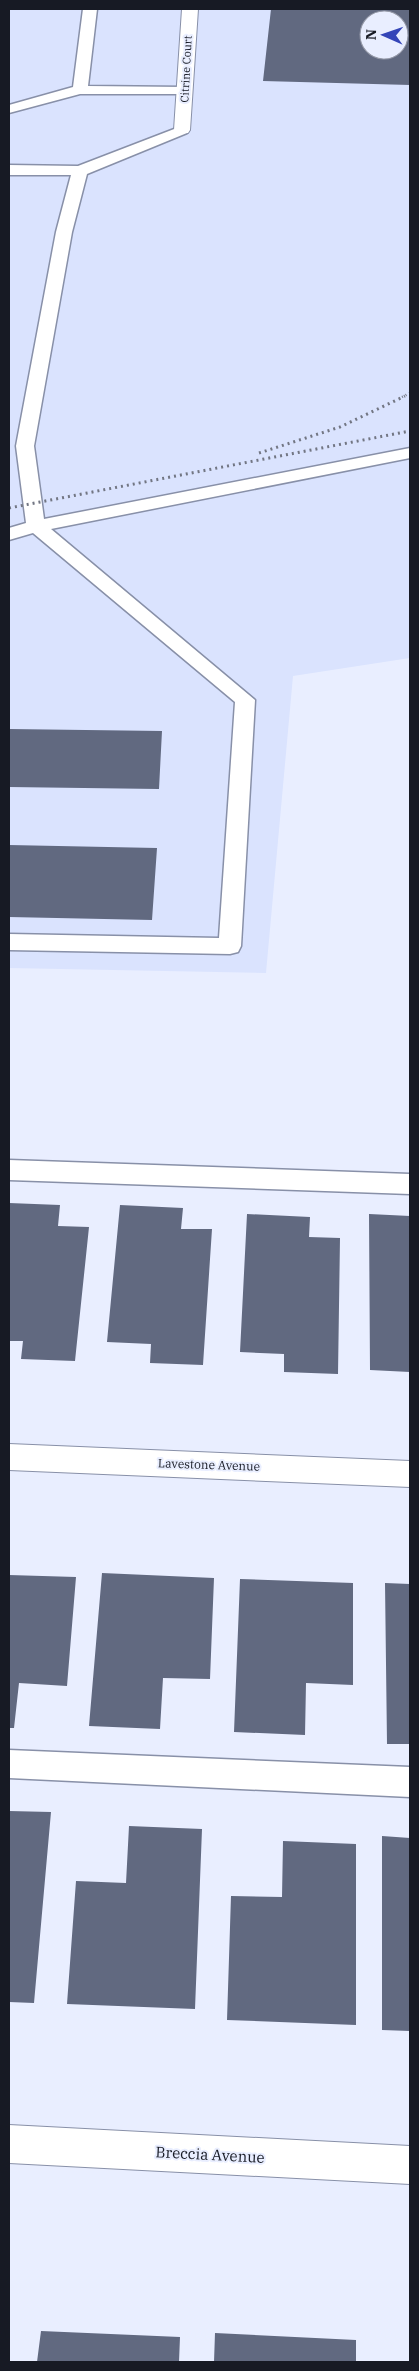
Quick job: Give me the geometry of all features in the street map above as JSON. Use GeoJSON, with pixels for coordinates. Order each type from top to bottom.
{"type":"FeatureCollection","features":[{"type":"Feature","properties":{"kind":"street","name":"Citrine Court"},"geometry":{"type":"LineString","coordinates":[[182,130],[190,9]]}},
{"type":"Feature","properties":{"kind":"street","name":"Lavestone Avenue"},"geometry":{"type":"LineString","coordinates":[[9,1457],[410,1474]]}},
{"type":"Feature","properties":{"kind":"street","name":"Breccia Avenue"},"geometry":{"type":"LineString","coordinates":[[9,2144],[410,2165]]}},
{"type":"Feature","properties":{"kind":"lane"},"geometry":{"type":"LineString","coordinates":[[80,90],[90,9]]}},
{"type":"Feature","properties":{"kind":"lane"},"geometry":{"type":"LineString","coordinates":[[9,109],[80,90],[184,91]]}},
{"type":"Feature","properties":{"kind":"lane"},"geometry":{"type":"LineString","coordinates":[[9,170],[80,171],[182,130]]}},
{"type":"Feature","properties":{"kind":"lane"},"geometry":{"type":"LineString","coordinates":[[9,942],[230,946],[245,700],[36,526],[25,446],[64,232],[80,171]]}},
{"type":"Feature","properties":{"kind":"lane"},"geometry":{"type":"LineString","coordinates":[[9,534],[36,526],[410,453]]}},
{"type":"Feature","properties":{"kind":"lane"},"geometry":{"type":"LineString","coordinates":[[9,1170],[410,1184]]}},
{"type":"Feature","properties":{"kind":"lane"},"geometry":{"type":"LineString","coordinates":[[9,1764],[410,1782]]}},
{"type":"Feature","properties":{"kind":"shaded area"},"geometry":{"type":"Polygon","coordinates":[[[9,9],[410,9],[410,658],[293,676],[266,973],[9,968],[9,9]]]}},
{"type":"Feature","properties":{"kind":"building"},"geometry":{"type":"Polygon","coordinates":[[[271,9],[410,9],[410,85],[263,81],[271,9]]]}},
{"type":"Feature","properties":{"kind":"building"},"geometry":{"type":"Polygon","coordinates":[[[9,729],[162,731],[159,789],[9,787],[9,729]]]}},
{"type":"Feature","properties":{"kind":"building"},"geometry":{"type":"Polygon","coordinates":[[[9,845],[157,848],[152,920],[9,917],[9,845]]]}},
{"type":"Feature","properties":{"kind":"building"},"geometry":{"type":"Polygon","coordinates":[[[9,1203],[60,1205],[58,1226],[89,1227],[75,1361],[21,1359],[23,1341],[9,1341],[9,1203]]]}},
{"type":"Feature","properties":{"kind":"building"},"geometry":{"type":"Polygon","coordinates":[[[120,1205],[183,1208],[181,1229],[212,1229],[203,1365],[150,1363],[151,1344],[107,1342],[120,1205]]]}},
{"type":"Feature","properties":{"kind":"building"},"geometry":{"type":"Polygon","coordinates":[[[247,1214],[310,1217],[309,1237],[340,1238],[338,1374],[284,1372],[284,1354],[240,1352],[247,1214]]]}},
{"type":"Feature","properties":{"kind":"building"},"geometry":{"type":"Polygon","coordinates":[[[369,1214],[410,1216],[410,1372],[370,1370],[369,1214]]]}},
{"type":"Feature","properties":{"kind":"building"},"geometry":{"type":"Polygon","coordinates":[[[102,1573],[214,1578],[210,1679],[163,1678],[160,1729],[89,1726],[102,1573]]]}},
{"type":"Feature","properties":{"kind":"building"},"geometry":{"type":"Polygon","coordinates":[[[9,1575],[76,1577],[67,1686],[19,1683],[14,1728],[9,1728],[9,1575]]]}},
{"type":"Feature","properties":{"kind":"building"},"geometry":{"type":"Polygon","coordinates":[[[240,1579],[353,1583],[353,1685],[306,1683],[305,1735],[234,1732],[240,1579]]]}},
{"type":"Feature","properties":{"kind":"building"},"geometry":{"type":"Polygon","coordinates":[[[385,1583],[410,1584],[410,1744],[387,1744],[385,1583]]]}},
{"type":"Feature","properties":{"kind":"building"},"geometry":{"type":"Polygon","coordinates":[[[9,1811],[51,1812],[34,2003],[9,2002],[9,1811]]]}},
{"type":"Feature","properties":{"kind":"building"},"geometry":{"type":"Polygon","coordinates":[[[129,1826],[202,1829],[195,2009],[67,2004],[76,1881],[126,1883],[129,1826]]]}},
{"type":"Feature","properties":{"kind":"building"},"geometry":{"type":"Polygon","coordinates":[[[382,1836],[410,1838],[410,2031],[382,2030],[382,1836]]]}},
{"type":"Feature","properties":{"kind":"building"},"geometry":{"type":"Polygon","coordinates":[[[283,1841],[356,1844],[356,2025],[227,2020],[231,1896],[282,1897],[283,1841]]]}},
{"type":"Feature","properties":{"kind":"building"},"geometry":{"type":"Polygon","coordinates":[[[41,2331],[180,2337],[179,2362],[37,2362],[41,2331]]]}},
{"type":"Feature","properties":{"kind":"building"},"geometry":{"type":"Polygon","coordinates":[[[215,2333],[356,2340],[356,2362],[214,2362],[215,2333]]]}},
{"type":"Feature","properties":{"kind":"railway"},"geometry":{"type":"LineString","coordinates":[[402,397],[410,393]]}},
{"type":"Feature","properties":{"kind":"railway"},"geometry":{"type":"LineString","coordinates":[[259,453],[340,427],[405,396]]}},
{"type":"Feature","properties":{"kind":"railway"},"geometry":{"type":"LineString","coordinates":[[9,508],[410,431]]}}]}
